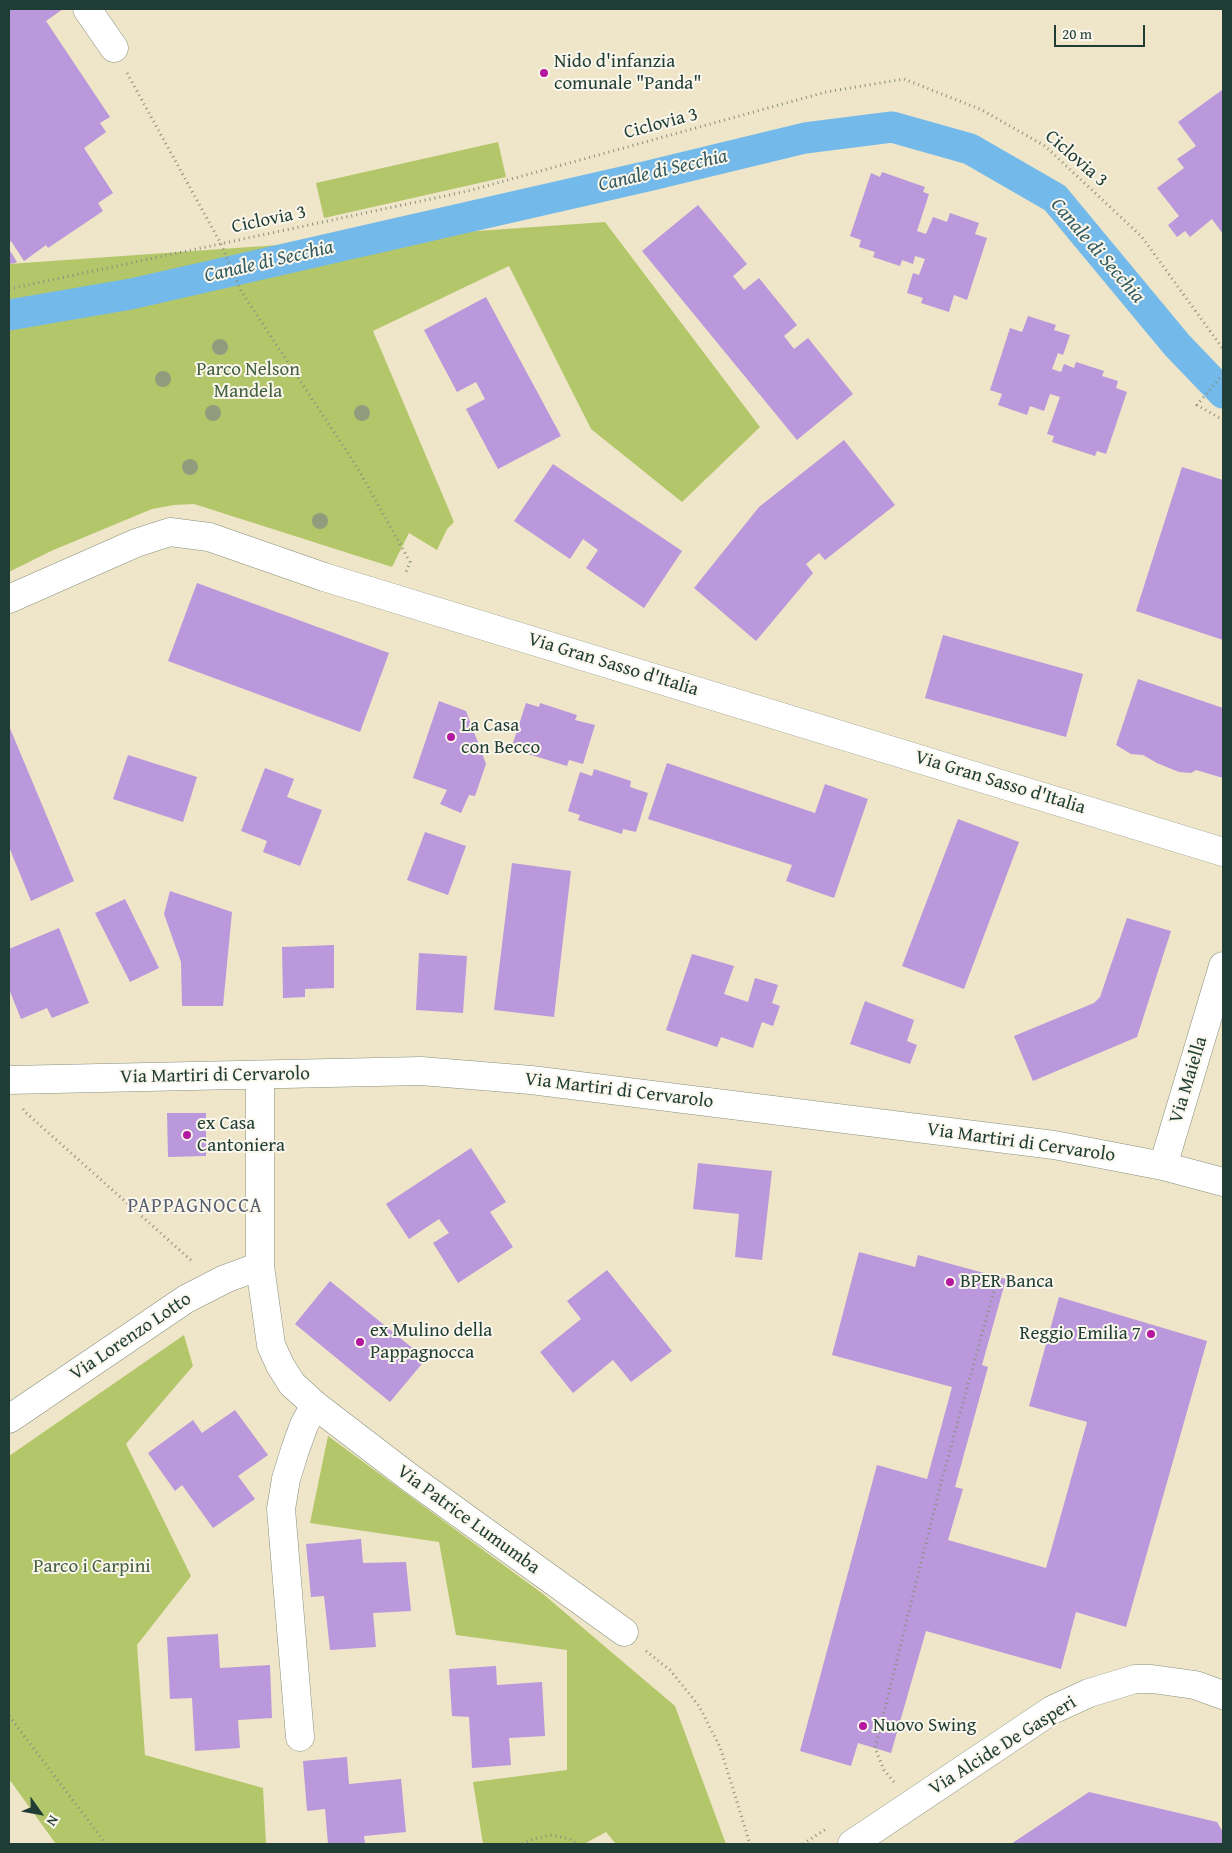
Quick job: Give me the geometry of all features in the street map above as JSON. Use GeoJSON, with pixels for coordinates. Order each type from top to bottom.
{"type":"FeatureCollection","features":[{"type":"Feature","properties":{"kind":"street"},"geometry":{"type":"LineString","coordinates":[[87,9],[114,48]]}},
{"type":"Feature","properties":{"kind":"street","name":"Via Gran Sasso d'Italia"},"geometry":{"type":"LineString","coordinates":[[9,600],[136,543],[170,532],[209,537],[324,577],[1223,852]]}},
{"type":"Feature","properties":{"kind":"street","name":"Via Maiella"},"geometry":{"type":"LineString","coordinates":[[1163,1166],[1223,966]]}},
{"type":"Feature","properties":{"kind":"street","name":"Via Martiri di Cervarolo"},"geometry":{"type":"LineString","coordinates":[[14,1080],[421,1071],[531,1080],[1054,1145],[1163,1166],[1223,1182]]}},
{"type":"Feature","properties":{"kind":"street","name":"Via Patrice Lumumba"},"geometry":{"type":"LineString","coordinates":[[260,1076],[260,1266],[271,1345],[280,1366],[292,1384],[315,1405],[409,1477],[624,1632]]}},
{"type":"Feature","properties":{"kind":"street","name":"Via Lorenzo Lotto"},"geometry":{"type":"LineString","coordinates":[[9,1419],[186,1299],[216,1283],[260,1266]]}},
{"type":"Feature","properties":{"kind":"street"},"geometry":{"type":"LineString","coordinates":[[300,1737],[281,1509],[286,1479],[295,1450],[304,1425],[315,1405]]}},
{"type":"Feature","properties":{"kind":"street","name":"Via Alcide De Gasperi"},"geometry":{"type":"LineString","coordinates":[[852,1844],[1052,1710],[1089,1693],[1135,1679],[1152,1679],[1194,1685],[1223,1695]]}},
{"type":"Feature","properties":{"kind":"path"},"geometry":{"type":"LineString","coordinates":[[114,48],[221,244],[241,291],[356,468],[410,562],[397,599]]}},
{"type":"Feature","properties":{"kind":"path","name":"Ciclovia 3"},"geometry":{"type":"LineString","coordinates":[[9,289],[468,191],[826,92],[904,79],[982,110],[1044,146],[1142,237],[1223,349]]}},
{"type":"Feature","properties":{"kind":"path"},"geometry":{"type":"LineString","coordinates":[[1223,374],[1198,405],[1223,420]]}},
{"type":"Feature","properties":{"kind":"path"},"geometry":{"type":"LineString","coordinates":[[14,1080],[24,1111],[216,1283]]}},
{"type":"Feature","properties":{"kind":"path"},"geometry":{"type":"LineString","coordinates":[[894,1784],[884,1770],[875,1748],[941,1483],[998,1276]]}},
{"type":"Feature","properties":{"kind":"path"},"geometry":{"type":"LineString","coordinates":[[624,1632],[670,1670],[699,1706],[720,1747],[750,1844]]}},
{"type":"Feature","properties":{"kind":"path"},"geometry":{"type":"LineString","coordinates":[[9,1716],[106,1844]]}},
{"type":"Feature","properties":{"kind":"path"},"geometry":{"type":"LineString","coordinates":[[522,1844],[533,1838],[552,1835],[570,1839],[577,1844]]}},
{"type":"Feature","properties":{"kind":"green space"},"geometry":{"type":"Polygon","coordinates":[[[498,142],[506,177],[324,218],[316,183],[498,142]]]}},
{"type":"Feature","properties":{"kind":"green space","name":"Parco Nelson Mandela"},"geometry":{"type":"Polygon","coordinates":[[[605,222],[760,427],[682,502],[591,429],[509,266],[373,331],[454,522],[447,529],[437,550],[409,533],[392,567],[194,504],[174,505],[152,509],[51,551],[9,572],[9,264],[605,222]]]}},
{"type":"Feature","properties":{"kind":"green space","name":"Parco i Carpini"},"geometry":{"type":"Polygon","coordinates":[[[184,1335],[193,1366],[126,1444],[191,1576],[137,1645],[145,1755],[263,1788],[266,1844],[56,1844],[9,1779],[9,1456],[184,1335]]]}},
{"type":"Feature","properties":{"kind":"green space"},"geometry":{"type":"Polygon","coordinates":[[[328,1436],[543,1594],[675,1706],[726,1844],[616,1844],[606,1832],[584,1844],[483,1844],[473,1782],[567,1770],[567,1650],[456,1635],[439,1542],[310,1523],[328,1436]]]}},
{"type":"Feature","properties":{"kind":"building"},"geometry":{"type":"Polygon","coordinates":[[[9,9],[63,9],[46,21],[110,117],[100,123],[106,132],[84,148],[113,193],[98,203],[103,211],[48,248],[46,245],[24,261],[11,241],[9,243],[9,9]]]}},
{"type":"Feature","properties":{"kind":"building"},"geometry":{"type":"Polygon","coordinates":[[[1222,90],[1223,234],[1212,219],[1190,237],[1185,231],[1177,237],[1168,225],[1179,216],[1157,188],[1184,168],[1177,159],[1196,146],[1178,122],[1222,90]]]}},
{"type":"Feature","properties":{"kind":"building"},"geometry":{"type":"Polygon","coordinates":[[[882,172],[925,187],[923,192],[929,194],[917,231],[926,234],[933,217],[947,222],[950,213],[979,223],[975,234],[987,238],[967,300],[954,295],[949,312],[921,303],[923,298],[907,293],[913,273],[919,275],[925,259],[915,256],[913,264],[902,260],[900,266],[873,257],[875,252],[859,247],[861,240],[850,236],[871,173],[880,177],[882,172]]]}},
{"type":"Feature","properties":{"kind":"building"},"geometry":{"type":"Polygon","coordinates":[[[698,205],[747,264],[733,276],[744,290],[759,278],[797,325],[784,336],[794,349],[808,338],[853,394],[797,440],[642,251],[698,205]]]}},
{"type":"Feature","properties":{"kind":"building"},"geometry":{"type":"Polygon","coordinates":[[[9,249],[17,262],[9,264],[9,249]]]}},
{"type":"Feature","properties":{"kind":"building"},"geometry":{"type":"Polygon","coordinates":[[[486,297],[561,436],[498,469],[466,409],[485,399],[476,382],[457,392],[424,330],[486,297]]]}},
{"type":"Feature","properties":{"kind":"building"},"geometry":{"type":"Polygon","coordinates":[[[1028,316],[1056,325],[1054,330],[1070,335],[1063,355],[1058,353],[1052,369],[1061,372],[1064,364],[1074,368],[1076,362],[1104,371],[1102,376],[1118,381],[1116,388],[1127,392],[1106,454],[1097,451],[1095,456],[1052,442],[1054,436],[1047,434],[1060,397],[1050,394],[1044,411],[1030,406],[1027,415],[998,405],[1002,394],[990,390],[1010,328],[1022,332],[1028,316]]]}},
{"type":"Feature","properties":{"kind":"building"},"geometry":{"type":"Polygon","coordinates":[[[844,440],[895,505],[825,560],[819,553],[806,564],[813,573],[756,641],[694,588],[759,507],[844,440]]]}},
{"type":"Feature","properties":{"kind":"building"},"geometry":{"type":"Polygon","coordinates":[[[553,464],[682,551],[644,608],[586,568],[598,550],[583,539],[570,559],[514,521],[553,464]]]}},
{"type":"Feature","properties":{"kind":"building"},"geometry":{"type":"Polygon","coordinates":[[[1182,467],[1223,480],[1223,640],[1136,611],[1182,467]]]}},
{"type":"Feature","properties":{"kind":"building"},"geometry":{"type":"Polygon","coordinates":[[[197,583],[389,653],[360,732],[168,661],[197,583]]]}},
{"type":"Feature","properties":{"kind":"building"},"geometry":{"type":"Polygon","coordinates":[[[943,635],[1083,674],[1066,737],[925,698],[943,635]]]}},
{"type":"Feature","properties":{"kind":"building"},"geometry":{"type":"Polygon","coordinates":[[[1138,679],[1223,708],[1223,778],[1196,770],[1191,773],[1179,772],[1143,755],[1131,754],[1116,745],[1138,679]]]}},
{"type":"Feature","properties":{"kind":"building","name":"La Casa con Becco"},"geometry":{"type":"Polygon","coordinates":[[[439,701],[466,711],[486,764],[475,796],[469,795],[461,813],[440,804],[447,790],[413,778],[439,701]]]}},
{"type":"Feature","properties":{"kind":"building"},"geometry":{"type":"Polygon","coordinates":[[[526,703],[539,707],[540,703],[577,715],[575,720],[595,725],[583,764],[569,760],[567,766],[525,753],[526,747],[513,743],[526,703]]]}},
{"type":"Feature","properties":{"kind":"building"},"geometry":{"type":"Polygon","coordinates":[[[9,726],[74,881],[31,901],[9,847],[9,726]]]}},
{"type":"Feature","properties":{"kind":"building"},"geometry":{"type":"Polygon","coordinates":[[[128,755],[197,777],[183,822],[113,799],[128,755]]]}},
{"type":"Feature","properties":{"kind":"building"},"geometry":{"type":"Polygon","coordinates":[[[667,763],[815,813],[825,784],[868,799],[834,898],[786,881],[792,865],[648,819],[667,763]]]}},
{"type":"Feature","properties":{"kind":"building"},"geometry":{"type":"Polygon","coordinates":[[[265,768],[294,779],[287,797],[322,810],[300,866],[263,852],[267,841],[241,831],[265,768]]]}},
{"type":"Feature","properties":{"kind":"building"},"geometry":{"type":"Polygon","coordinates":[[[594,769],[631,781],[630,787],[648,793],[636,832],[623,829],[622,834],[578,820],[580,815],[568,811],[580,772],[592,776],[594,769]]]}},
{"type":"Feature","properties":{"kind":"building"},"geometry":{"type":"Polygon","coordinates":[[[958,819],[1019,842],[964,989],[902,966],[958,819]]]}},
{"type":"Feature","properties":{"kind":"building"},"geometry":{"type":"Polygon","coordinates":[[[425,832],[466,846],[448,895],[407,880],[425,832]]]}},
{"type":"Feature","properties":{"kind":"building"},"geometry":{"type":"Polygon","coordinates":[[[512,863],[571,871],[554,1017],[494,1010],[512,863]]]}},
{"type":"Feature","properties":{"kind":"building"},"geometry":{"type":"Polygon","coordinates":[[[170,891],[232,912],[223,1006],[182,1006],[181,962],[164,914],[170,891]]]}},
{"type":"Feature","properties":{"kind":"building"},"geometry":{"type":"Polygon","coordinates":[[[125,899],[159,968],[130,982],[95,913],[125,899]]]}},
{"type":"Feature","properties":{"kind":"building"},"geometry":{"type":"Polygon","coordinates":[[[1127,918],[1171,931],[1137,1037],[1033,1081],[1014,1036],[1094,1003],[1100,997],[1127,918]]]}},
{"type":"Feature","properties":{"kind":"building"},"geometry":{"type":"Polygon","coordinates":[[[59,928],[89,1003],[52,1018],[47,1008],[21,1019],[9,989],[9,949],[59,928]]]}},
{"type":"Feature","properties":{"kind":"building"},"geometry":{"type":"Polygon","coordinates":[[[334,945],[334,988],[305,989],[305,997],[283,998],[282,947],[334,945]]]}},
{"type":"Feature","properties":{"kind":"building"},"geometry":{"type":"Polygon","coordinates":[[[419,953],[467,956],[463,1013],[416,1010],[419,953]]]}},
{"type":"Feature","properties":{"kind":"building"},"geometry":{"type":"Polygon","coordinates":[[[692,954],[734,966],[724,994],[748,1002],[755,978],[778,985],[772,1003],[780,1006],[773,1026],[762,1022],[753,1048],[721,1037],[717,1047],[666,1030],[692,954]]]}},
{"type":"Feature","properties":{"kind":"building"},"geometry":{"type":"Polygon","coordinates":[[[865,1001],[914,1020],[907,1041],[917,1045],[910,1064],[850,1044],[865,1001]]]}},
{"type":"Feature","properties":{"kind":"building","name":"ex Casa Cantoniera"},"geometry":{"type":"Polygon","coordinates":[[[167,1113],[206,1113],[206,1156],[168,1157],[167,1113]]]}},
{"type":"Feature","properties":{"kind":"building"},"geometry":{"type":"Polygon","coordinates":[[[471,1148],[506,1202],[490,1212],[513,1247],[458,1283],[433,1243],[449,1233],[439,1219],[409,1239],[386,1204],[471,1148]]]}},
{"type":"Feature","properties":{"kind":"building"},"geometry":{"type":"Polygon","coordinates":[[[698,1163],[772,1171],[762,1260],[735,1257],[739,1214],[693,1209],[698,1163]]]}},
{"type":"Feature","properties":{"kind":"building"},"geometry":{"type":"Polygon","coordinates":[[[859,1252],[915,1267],[918,1255],[1006,1279],[982,1365],[988,1367],[955,1487],[963,1489],[948,1540],[1046,1568],[1087,1422],[1029,1406],[1059,1297],[1207,1341],[1126,1627],[1076,1612],[1061,1669],[926,1631],[891,1753],[858,1743],[851,1766],[800,1751],[877,1465],[927,1479],[952,1387],[832,1355],[859,1252]]]}},
{"type":"Feature","properties":{"kind":"building"},"geometry":{"type":"Polygon","coordinates":[[[607,1270],[672,1351],[631,1382],[613,1360],[573,1393],[540,1352],[581,1319],[567,1301],[607,1270]]]}},
{"type":"Feature","properties":{"kind":"building","name":"ex Mulino della Pappagnocca"},"geometry":{"type":"Polygon","coordinates":[[[330,1281],[426,1359],[390,1402],[295,1324],[330,1281]]]}},
{"type":"Feature","properties":{"kind":"building"},"geometry":{"type":"Polygon","coordinates":[[[235,1410],[268,1455],[238,1476],[255,1499],[213,1528],[182,1485],[175,1491],[148,1453],[193,1420],[202,1433],[235,1410]]]}},
{"type":"Feature","properties":{"kind":"building"},"geometry":{"type":"Polygon","coordinates":[[[361,1539],[363,1563],[406,1562],[411,1611],[373,1613],[376,1647],[330,1650],[324,1596],[311,1597],[306,1544],[361,1539]]]}},
{"type":"Feature","properties":{"kind":"building"},"geometry":{"type":"Polygon","coordinates":[[[218,1634],[220,1668],[270,1665],[272,1718],[238,1720],[240,1748],[195,1751],[192,1698],[170,1699],[167,1637],[218,1634]]]}},
{"type":"Feature","properties":{"kind":"building"},"geometry":{"type":"Polygon","coordinates":[[[496,1666],[497,1685],[542,1682],[545,1736],[509,1738],[511,1765],[472,1768],[469,1717],[452,1716],[449,1669],[496,1666]]]}},
{"type":"Feature","properties":{"kind":"building"},"geometry":{"type":"Polygon","coordinates":[[[347,1757],[349,1784],[401,1779],[406,1832],[364,1836],[365,1844],[328,1844],[325,1809],[307,1811],[303,1761],[347,1757]]]}},
{"type":"Feature","properties":{"kind":"building"},"geometry":{"type":"Polygon","coordinates":[[[1089,1792],[1217,1822],[1223,1832],[1223,1844],[1011,1844],[1089,1792]]]}},
{"type":"Feature","properties":{"kind":"waterway","name":"Canale di Secchia"},"geometry":{"type":"LineString","coordinates":[[9,315],[131,294],[648,176],[805,138],[892,127],[970,149],[1055,198],[1177,345],[1223,393]]}},
{"type":"Feature","properties":{"kind":"place","name":"Nido d'infanzia comunale \"Panda\""},"geometry":{"type":"Point","coordinates":[544,73]}},
{"type":"Feature","properties":{"kind":"place","name":"La Casa con Becco"},"geometry":{"type":"Point","coordinates":[451,737]}},
{"type":"Feature","properties":{"kind":"place","name":"ex Casa Cantoniera"},"geometry":{"type":"Point","coordinates":[187,1135]}},
{"type":"Feature","properties":{"kind":"place","name":"BPER Banca"},"geometry":{"type":"Point","coordinates":[950,1282]}},
{"type":"Feature","properties":{"kind":"place","name":"Reggio Emilia 7"},"geometry":{"type":"Point","coordinates":[1151,1334]}},
{"type":"Feature","properties":{"kind":"place","name":"ex Mulino della Pappagnocca"},"geometry":{"type":"Point","coordinates":[360,1342]}},
{"type":"Feature","properties":{"kind":"place","name":"Nuovo Swing"},"geometry":{"type":"Point","coordinates":[863,1726]}},
{"type":"Feature","properties":{"kind":"district","name":"PAPPAGNOCCA"},"geometry":{"type":"Point","coordinates":[195,1207]}}]}
